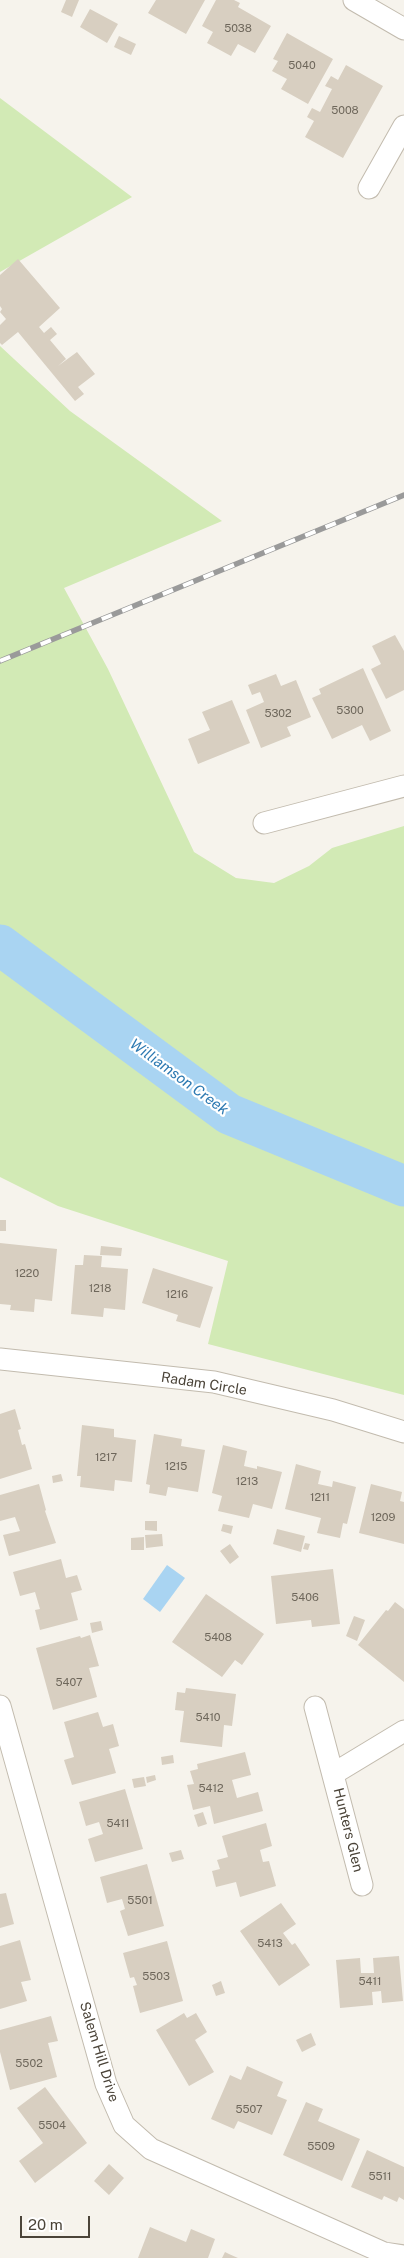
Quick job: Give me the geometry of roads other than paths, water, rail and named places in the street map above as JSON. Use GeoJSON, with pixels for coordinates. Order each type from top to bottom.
{"type":"FeatureCollection","features":[{"type":"Feature","properties":{"kind":"street"},"geometry":{"type":"LineString","coordinates":[[354,0],[404,29]]}},
{"type":"Feature","properties":{"kind":"street"},"geometry":{"type":"LineString","coordinates":[[369,188],[404,126]]}},
{"type":"Feature","properties":{"kind":"street"},"geometry":{"type":"LineString","coordinates":[[264,823],[404,786]]}},
{"type":"Feature","properties":{"kind":"street","name":"Radam Circle"},"geometry":{"type":"LineString","coordinates":[[0,1359],[214,1382],[333,1410],[404,1432]]}},
{"type":"Feature","properties":{"kind":"street","name":"Salem Hill Drive"},"geometry":{"type":"LineString","coordinates":[[0,1706],[106,2084],[124,2126],[151,2149],[384,2253],[404,2256]]}},
{"type":"Feature","properties":{"kind":"street","name":"Hunters Glen"},"geometry":{"type":"LineString","coordinates":[[315,1707],[362,1885]]}},
{"type":"Feature","properties":{"kind":"street","name":"Hunters Glen"},"geometry":{"type":"LineString","coordinates":[[334,1774],[404,1731]]}},
{"type":"Feature","properties":{"kind":"water"},"geometry":{"type":"Polygon","coordinates":[[[167,1565],[185,1578],[160,1612],[143,1599],[167,1565]]]}},
{"type":"Feature","properties":{"kind":"waterway","name":"Williamson Creek"},"geometry":{"type":"LineString","coordinates":[[0,945],[229,1114],[404,1186]]}},
{"type":"Feature","properties":{"kind":"railway"},"geometry":{"type":"LineString","coordinates":[[0,661],[404,495]]}}]}
